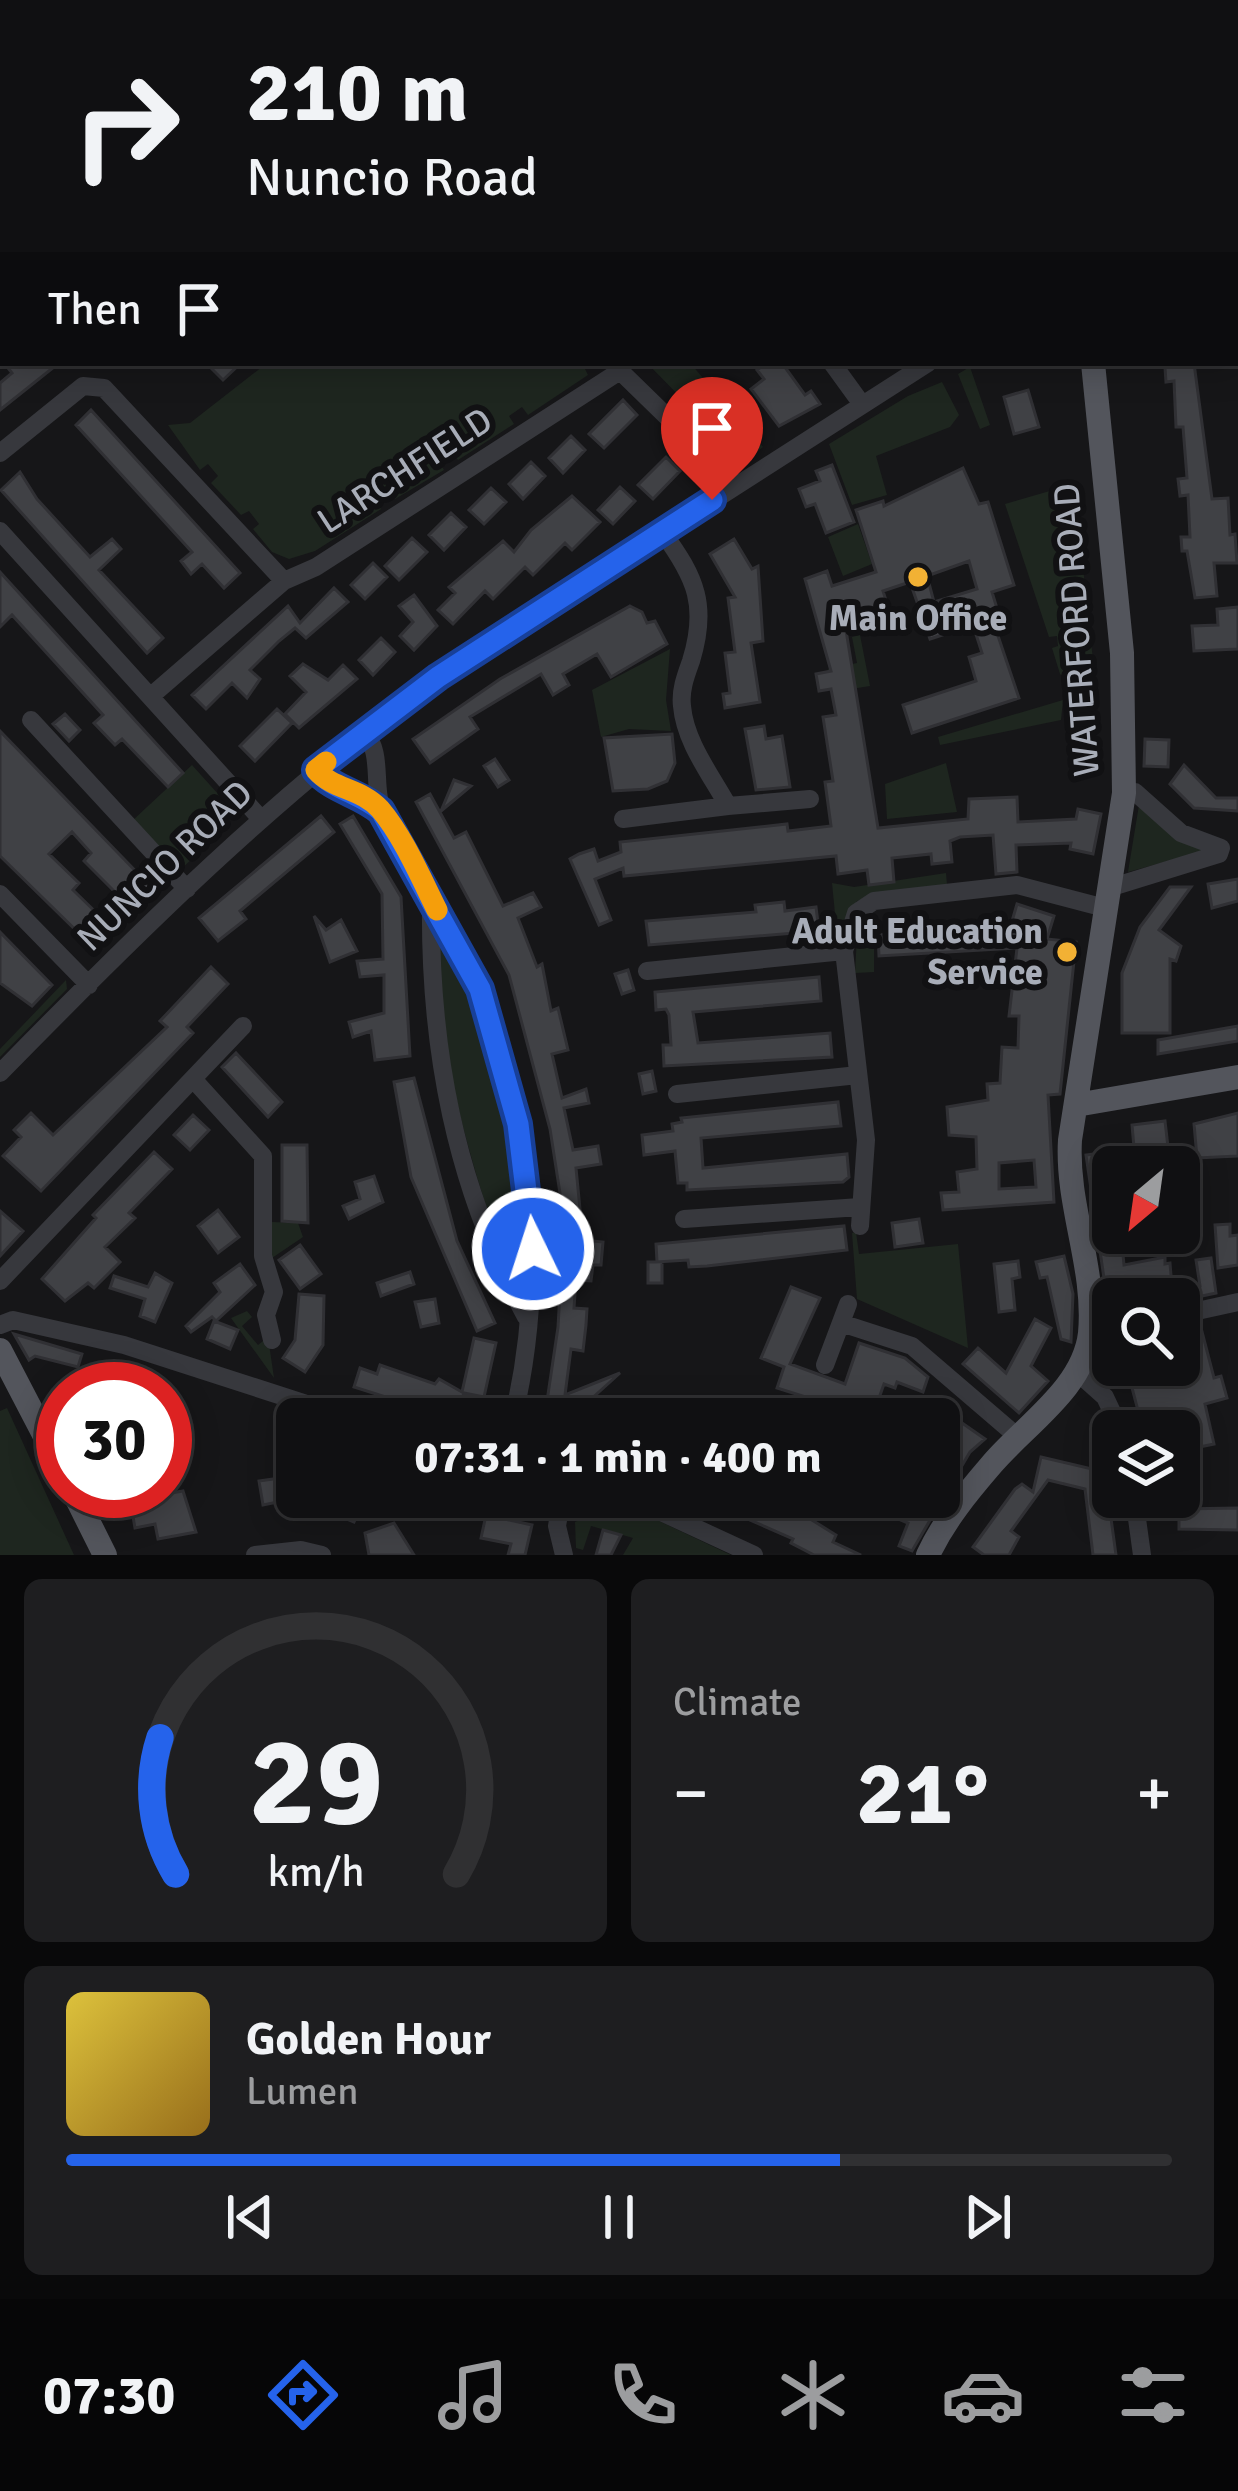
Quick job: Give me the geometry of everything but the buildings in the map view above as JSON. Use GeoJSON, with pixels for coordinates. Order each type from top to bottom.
{"type":"FeatureCollection","features":[{"type":"Feature","properties":{"kind":"main road","name":"WATERFORD ROAD"},"geometry":{"type":"LineString","coordinates":[[1092,1289],[1068,1178],[1124,793],[1122,653],[1093,366]]}},
{"type":"Feature","properties":{"kind":"main road"},"geometry":{"type":"LineString","coordinates":[[1076,1105],[1238,1077]]}},
{"type":"Feature","properties":{"kind":"main road"},"geometry":{"type":"LineString","coordinates":[[928,1555],[954,1510],[1077,1372],[1092,1347]]}},
{"type":"Feature","properties":{"kind":"main road"},"geometry":{"type":"LineString","coordinates":[[0,1350],[36,1419]]}},
{"type":"Feature","properties":{"kind":"main road"},"geometry":{"type":"LineString","coordinates":[[86,1518],[104,1555]]}},
{"type":"Feature","properties":{"kind":"street"},"geometry":{"type":"LineString","coordinates":[[834,366],[861,404]]}},
{"type":"Feature","properties":{"kind":"street","name":"NUNCIO ROAD"},"geometry":{"type":"LineString","coordinates":[[0,1073],[261,819],[364,730],[923,366]]}},
{"type":"Feature","properties":{"kind":"street","name":"LARCHFIELD"},"geometry":{"type":"LineString","coordinates":[[151,696],[284,580],[332,558],[616,367],[736,484]]}},
{"type":"Feature","properties":{"kind":"street"},"geometry":{"type":"LineString","coordinates":[[0,453],[83,386],[104,388],[284,580]]}},
{"type":"Feature","properties":{"kind":"street"},"geometry":{"type":"LineString","coordinates":[[0,531],[261,819]]}},
{"type":"Feature","properties":{"kind":"street"},"geometry":{"type":"LineString","coordinates":[[663,533],[693,574],[701,601],[700,632],[681,694],[682,711],[689,736],[728,806]]}},
{"type":"Feature","properties":{"kind":"street"},"geometry":{"type":"LineString","coordinates":[[31,720],[187,889]]}},
{"type":"Feature","properties":{"kind":"street"},"geometry":{"type":"LineString","coordinates":[[364,730],[377,747],[381,811]]}},
{"type":"Feature","properties":{"kind":"street"},"geometry":{"type":"LineString","coordinates":[[316,770],[328,784],[358,793],[381,811],[480,989],[518,1124],[533,1249],[529,1321],[516,1398]]}},
{"type":"Feature","properties":{"kind":"street"},"geometry":{"type":"LineString","coordinates":[[684,1219],[860,1217],[866,1140],[844,951],[856,913],[874,901],[1045,884],[1107,898],[1219,854],[1221,848],[1180,833],[1135,792],[1124,793]]}},
{"type":"Feature","properties":{"kind":"street"},"geometry":{"type":"LineString","coordinates":[[622,819],[810,800]]}},
{"type":"Feature","properties":{"kind":"street"},"geometry":{"type":"LineString","coordinates":[[0,893],[89,986]]}},
{"type":"Feature","properties":{"kind":"street"},"geometry":{"type":"LineString","coordinates":[[431,898],[430,989],[462,1170],[494,1258],[529,1321]]}},
{"type":"Feature","properties":{"kind":"street"},"geometry":{"type":"LineString","coordinates":[[647,971],[844,951]]}},
{"type":"Feature","properties":{"kind":"street"},"geometry":{"type":"LineString","coordinates":[[0,1281],[243,1026]]}},
{"type":"Feature","properties":{"kind":"street"},"geometry":{"type":"LineString","coordinates":[[676,1094],[858,1075]]}},
{"type":"Feature","properties":{"kind":"street"},"geometry":{"type":"LineString","coordinates":[[193,1079],[263,1156],[263,1256],[274,1292],[266,1315],[272,1340]]}},
{"type":"Feature","properties":{"kind":"street"},"geometry":{"type":"LineString","coordinates":[[1200,1310],[1238,1302]]}},
{"type":"Feature","properties":{"kind":"street"},"geometry":{"type":"LineString","coordinates":[[825,1365],[844,1314],[912,1346],[1018,1437]]}},
{"type":"Feature","properties":{"kind":"street"},"geometry":{"type":"LineString","coordinates":[[0,1324],[13,1320],[124,1345],[288,1398]]}},
{"type":"Feature","properties":{"kind":"street"},"geometry":{"type":"LineString","coordinates":[[1077,1372],[1090,1379],[1109,1410]]}},
{"type":"Feature","properties":{"kind":"street"},"geometry":{"type":"LineString","coordinates":[[558,1518],[564,1555]]}},
{"type":"Feature","properties":{"kind":"street"},"geometry":{"type":"LineString","coordinates":[[674,1518],[754,1555]]}},
{"type":"Feature","properties":{"kind":"street"},"geometry":{"type":"LineString","coordinates":[[1137,1518],[1142,1555]]}},
{"type":"Feature","properties":{"kind":"street"},"geometry":{"type":"LineString","coordinates":[[255,1555],[301,1550],[322,1555]]}},
{"type":"Feature","properties":{"kind":"shaded area"},"geometry":{"type":"Polygon","coordinates":[[[263,366],[584,366],[588,375],[528,415],[522,407],[509,416],[514,424],[458,460],[452,452],[439,462],[444,470],[395,499],[390,494],[377,502],[381,509],[315,551],[289,559],[272,552],[253,529],[259,524],[249,511],[241,515],[211,483],[218,476],[208,464],[200,470],[168,425],[190,423],[263,366]]]}},
{"type":"Feature","properties":{"kind":"shaded area"},"geometry":{"type":"Polygon","coordinates":[[[650,366],[693,366],[763,447],[753,455],[737,438],[727,445],[650,366]]]}},
{"type":"Feature","properties":{"kind":"shaded area"},"geometry":{"type":"Polygon","coordinates":[[[970,367],[990,425],[980,429],[958,374],[970,367]]]}},
{"type":"Feature","properties":{"kind":"shaded area"},"geometry":{"type":"Polygon","coordinates":[[[942,382],[959,415],[950,427],[876,456],[887,495],[852,505],[829,444],[908,396],[942,382]]]}},
{"type":"Feature","properties":{"kind":"shaded area"},"geometry":{"type":"Polygon","coordinates":[[[1074,484],[1096,688],[1085,698],[1060,674],[1052,648],[1058,646],[1057,636],[1049,637],[1005,504],[1074,484]]]}},
{"type":"Feature","properties":{"kind":"shaded area"},"geometry":{"type":"Polygon","coordinates":[[[858,524],[872,564],[843,576],[828,537],[858,524]]]}},
{"type":"Feature","properties":{"kind":"shaded area"},"geometry":{"type":"Polygon","coordinates":[[[860,635],[870,686],[832,692],[828,669],[857,663],[852,637],[860,635]]]}},
{"type":"Feature","properties":{"kind":"shaded area"},"geometry":{"type":"Polygon","coordinates":[[[670,649],[666,700],[671,731],[629,729],[601,737],[592,690],[670,649]]]}},
{"type":"Feature","properties":{"kind":"shaded area"},"geometry":{"type":"Polygon","coordinates":[[[1063,700],[1061,720],[940,745],[938,737],[1063,700]]]}},
{"type":"Feature","properties":{"kind":"shaded area"},"geometry":{"type":"Polygon","coordinates":[[[946,763],[957,812],[887,819],[885,784],[946,763]]]}},
{"type":"Feature","properties":{"kind":"shaded area"},"geometry":{"type":"Polygon","coordinates":[[[192,765],[228,805],[230,823],[178,872],[132,821],[192,765]]]}},
{"type":"Feature","properties":{"kind":"shaded area"},"geometry":{"type":"Polygon","coordinates":[[[1139,805],[1205,851],[1128,872],[1139,805]]]}},
{"type":"Feature","properties":{"kind":"shaded area"},"geometry":{"type":"Polygon","coordinates":[[[946,873],[947,885],[857,901],[837,934],[832,883],[854,887],[946,873]]]}},
{"type":"Feature","properties":{"kind":"shaded area"},"geometry":{"type":"Polygon","coordinates":[[[874,934],[874,972],[855,973],[857,936],[874,934]]]}},
{"type":"Feature","properties":{"kind":"shaded area"},"geometry":{"type":"Polygon","coordinates":[[[449,937],[484,1016],[507,1098],[521,1183],[526,1269],[508,1271],[458,1108],[440,982],[439,939],[449,937]]]}},
{"type":"Feature","properties":{"kind":"shaded area"},"geometry":{"type":"Polygon","coordinates":[[[66,980],[67,989],[0,1057],[0,1049],[66,980]]]}},
{"type":"Feature","properties":{"kind":"shaded area"},"geometry":{"type":"Polygon","coordinates":[[[272,1222],[298,1223],[303,1237],[272,1258],[272,1222]]]}},
{"type":"Feature","properties":{"kind":"shaded area"},"geometry":{"type":"Polygon","coordinates":[[[856,1232],[859,1254],[958,1244],[968,1348],[857,1299],[852,1233],[856,1232]]]}},
{"type":"Feature","properties":{"kind":"shaded area"},"geometry":{"type":"Polygon","coordinates":[[[247,1311],[252,1317],[242,1326],[258,1345],[268,1337],[274,1378],[231,1318],[247,1311]]]}},
{"type":"Feature","properties":{"kind":"shaded area"},"geometry":{"type":"Polygon","coordinates":[[[7,1408],[36,1472],[36,1518],[57,1518],[74,1555],[0,1555],[0,1411],[7,1408]]]}},
{"type":"Feature","properties":{"kind":"shaded area"},"geometry":{"type":"Polygon","coordinates":[[[584,1518],[657,1520],[731,1555],[623,1555],[633,1538],[591,1526],[583,1550],[576,1548],[575,1522],[584,1518]]]}},
{"type":"Feature","properties":{"kind":"slow traffic"},"geometry":{"type":"LineString","coordinates":[[326,762],[316,770],[328,784],[358,793],[381,811],[437,910]]}},
{"type":"Feature","properties":{"kind":"place","name":"Main Office"},"geometry":{"type":"Point","coordinates":[918,577]}},
{"type":"Feature","properties":{"kind":"place","name":"Adult Education Service"},"geometry":{"type":"Point","coordinates":[1067,952]}},
{"type":"Feature","properties":{"kind":"route"},"geometry":{"type":"LineString","coordinates":[[533,1249],[530,1193],[518,1124],[480,989],[381,811],[358,793],[328,784],[316,770],[438,677],[712,500]]}}]}
